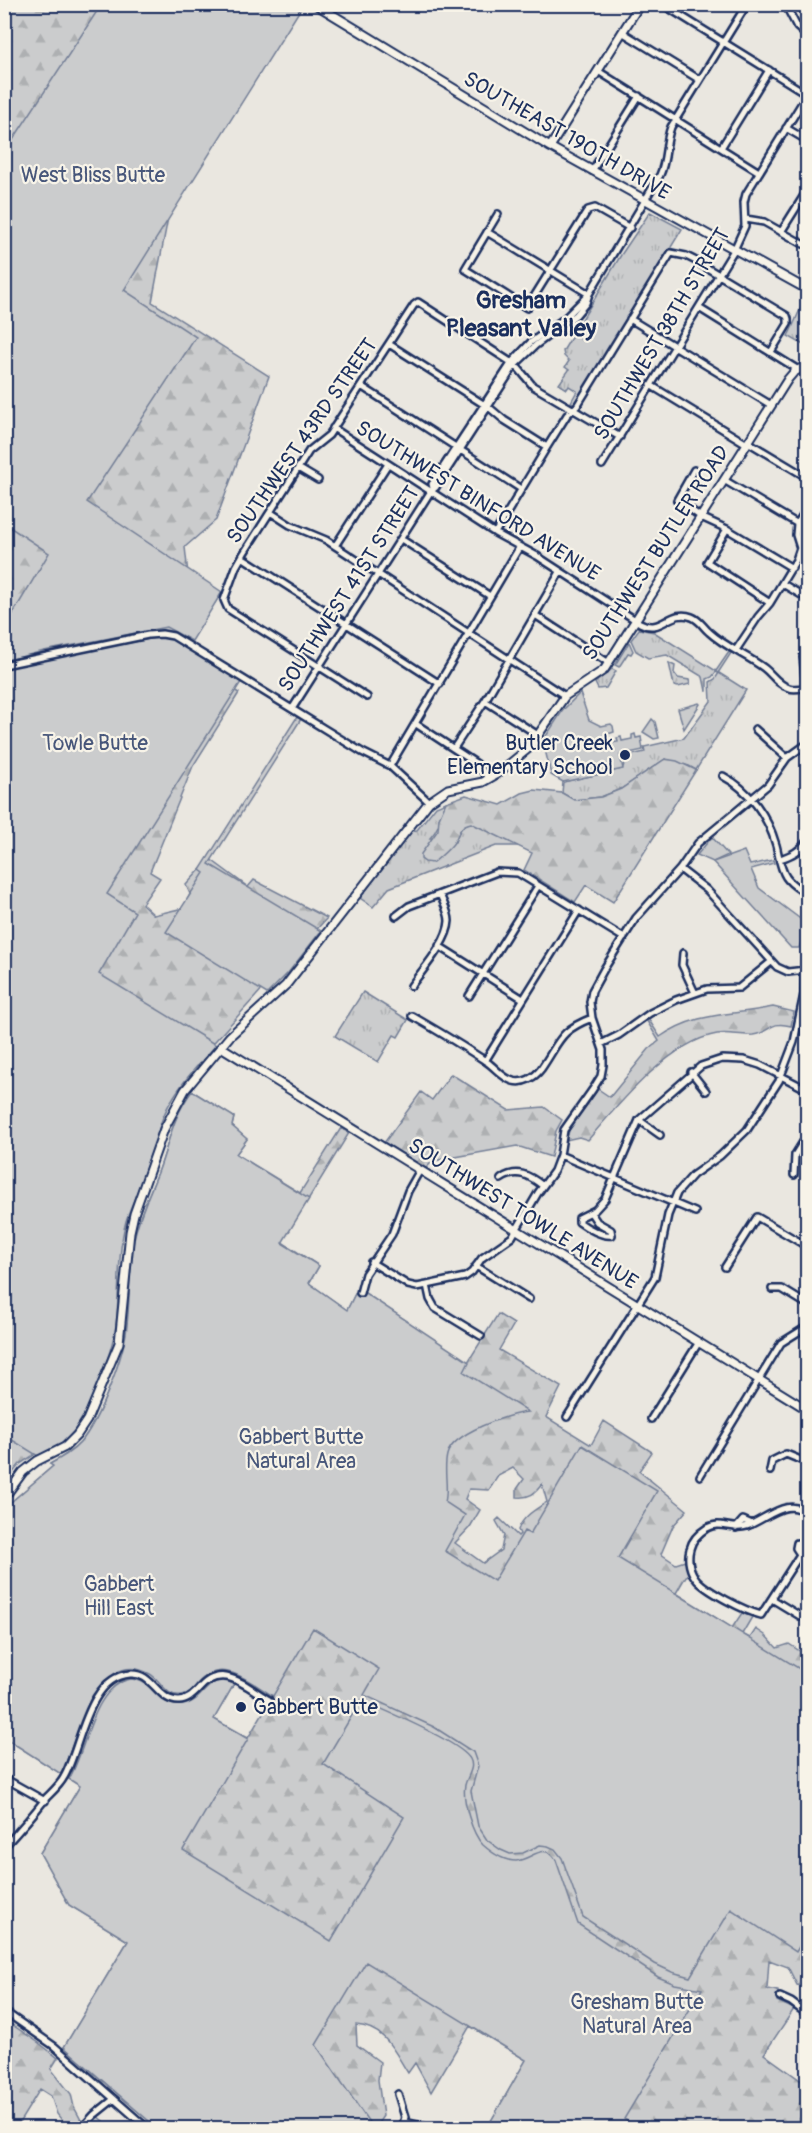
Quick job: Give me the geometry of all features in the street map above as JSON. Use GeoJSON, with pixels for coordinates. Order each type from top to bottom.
{"type":"FeatureCollection","features":[{"type":"Feature","properties":{"kind":"main road","name":"SOUTHEAST 190TH DRIVE"},"geometry":{"type":"LineString","coordinates":[[315,4],[549,147],[807,290]]}},
{"type":"Feature","properties":{"kind":"main road"},"geometry":{"type":"LineString","coordinates":[[549,147],[640,4]]}},
{"type":"Feature","properties":{"kind":"main road"},"geometry":{"type":"LineString","coordinates":[[797,369],[807,365]]}},
{"type":"Feature","properties":{"kind":"main road","name":"SOUTHWEST BUTLER ROAD"},"geometry":{"type":"LineString","coordinates":[[4,1498],[23,1472],[37,1461],[65,1447],[87,1420],[119,1343],[130,1232],[134,1214],[164,1129],[189,1084],[235,1031],[286,985],[429,802],[448,789],[489,779],[524,754],[565,696],[600,673],[609,663],[771,405],[797,369]]}},
{"type":"Feature","properties":{"kind":"main road","name":"SOUTHWEST TOWLE AVENUE"},"geometry":{"type":"LineString","coordinates":[[221,1047],[805,1408]]}},
{"type":"Feature","properties":{"kind":"street"},"geometry":{"type":"LineString","coordinates":[[662,4],[807,93]]}},
{"type":"Feature","properties":{"kind":"street"},"geometry":{"type":"LineString","coordinates":[[785,4],[797,27],[807,37]]}},
{"type":"Feature","properties":{"kind":"street","name":"SOUTHWEST 41ST STREET"},"geometry":{"type":"LineString","coordinates":[[292,709],[513,364],[576,315],[586,303],[589,294],[646,202],[662,171],[667,138],[675,119],[747,5]]}},
{"type":"Feature","properties":{"kind":"street"},"geometry":{"type":"LineString","coordinates":[[622,32],[700,80]]}},
{"type":"Feature","properties":{"kind":"street"},"geometry":{"type":"LineString","coordinates":[[721,148],[769,70]]}},
{"type":"Feature","properties":{"kind":"street"},"geometry":{"type":"LineString","coordinates":[[598,71],[759,172]]}},
{"type":"Feature","properties":{"kind":"street","name":"SOUTHWEST 38TH STREET"},"geometry":{"type":"LineString","coordinates":[[602,465],[734,250],[746,219],[744,202],[746,194],[807,93]]}},
{"type":"Feature","properties":{"kind":"street"},"geometry":{"type":"LineString","coordinates":[[592,171],[639,96]]}},
{"type":"Feature","properties":{"kind":"street"},"geometry":{"type":"LineString","coordinates":[[786,128],[807,141]]}},
{"type":"Feature","properties":{"kind":"street"},"geometry":{"type":"LineString","coordinates":[[782,232],[807,189]]}},
{"type":"Feature","properties":{"kind":"street"},"geometry":{"type":"LineString","coordinates":[[498,214],[465,269],[528,308],[588,210],[591,208],[630,228]]}},
{"type":"Feature","properties":{"kind":"street"},"geometry":{"type":"LineString","coordinates":[[746,219],[764,222],[803,244]]}},
{"type":"Feature","properties":{"kind":"street"},"geometry":{"type":"LineString","coordinates":[[487,232],[589,294]]}},
{"type":"Feature","properties":{"kind":"street"},"geometry":{"type":"LineString","coordinates":[[495,533],[547,447],[577,406],[671,253],[686,256],[785,315],[788,324],[771,352]]}},
{"type":"Feature","properties":{"kind":"street","name":"SOUTHWEST 43RD STREET"},"geometry":{"type":"LineString","coordinates":[[319,667],[228,609],[225,604],[236,567],[298,468],[309,452],[329,435],[412,307],[418,302],[513,364]]}},
{"type":"Feature","properties":{"kind":"street"},"geometry":{"type":"LineString","coordinates":[[699,308],[797,369]]}},
{"type":"Feature","properties":{"kind":"street"},"geometry":{"type":"LineString","coordinates":[[630,319],[771,405]]}},
{"type":"Feature","properties":{"kind":"street"},"geometry":{"type":"LineString","coordinates":[[389,344],[547,447]]}},
{"type":"Feature","properties":{"kind":"street"},"geometry":{"type":"LineString","coordinates":[[513,364],[533,386],[620,437]]}},
{"type":"Feature","properties":{"kind":"street"},"geometry":{"type":"LineString","coordinates":[[361,386],[521,489]]}},
{"type":"Feature","properties":{"kind":"street"},"geometry":{"type":"LineString","coordinates":[[652,386],[807,478]]}},
{"type":"Feature","properties":{"kind":"street","name":"SOUTHWEST BINFORD AVENUE"},"geometry":{"type":"LineString","coordinates":[[333,428],[636,621]]}},
{"type":"Feature","properties":{"kind":"street"},"geometry":{"type":"LineString","coordinates":[[335,546],[388,464]]}},
{"type":"Feature","properties":{"kind":"street"},"geometry":{"type":"LineString","coordinates":[[298,468],[318,480]]}},
{"type":"Feature","properties":{"kind":"street"},"geometry":{"type":"LineString","coordinates":[[694,470],[677,500],[792,568]]}},
{"type":"Feature","properties":{"kind":"street"},"geometry":{"type":"LineString","coordinates":[[724,480],[807,530]]}},
{"type":"Feature","properties":{"kind":"street"},"geometry":{"type":"LineString","coordinates":[[736,650],[783,584],[800,553],[796,535],[797,524],[807,507]]}},
{"type":"Feature","properties":{"kind":"street"},"geometry":{"type":"LineString","coordinates":[[270,512],[290,525],[317,534],[565,696]]}},
{"type":"Feature","properties":{"kind":"street"},"geometry":{"type":"LineString","coordinates":[[727,529],[707,562],[770,603]]}},
{"type":"Feature","properties":{"kind":"street"},"geometry":{"type":"LineString","coordinates":[[401,538],[490,596]]}},
{"type":"Feature","properties":{"kind":"street"},"geometry":{"type":"LineString","coordinates":[[390,766],[519,548]]}},
{"type":"Feature","properties":{"kind":"street"},"geometry":{"type":"LineString","coordinates":[[242,557],[440,684]]}},
{"type":"Feature","properties":{"kind":"street"},"geometry":{"type":"LineString","coordinates":[[454,748],[485,701],[560,572]]}},
{"type":"Feature","properties":{"kind":"street"},"geometry":{"type":"LineString","coordinates":[[783,584],[807,599]]}},
{"type":"Feature","properties":{"kind":"street"},"geometry":{"type":"LineString","coordinates":[[535,615],[609,663]]}},
{"type":"Feature","properties":{"kind":"street"},"geometry":{"type":"LineString","coordinates":[[636,621],[651,627],[659,626],[674,616],[686,615],[695,618],[709,632],[758,663],[788,688],[807,687],[803,657]]}},
{"type":"Feature","properties":{"kind":"street"},"geometry":{"type":"LineString","coordinates":[[4,665],[148,635],[167,634],[390,766],[429,802]]}},
{"type":"Feature","properties":{"kind":"street"},"geometry":{"type":"LineString","coordinates":[[319,667],[367,697]]}},
{"type":"Feature","properties":{"kind":"street"},"geometry":{"type":"LineString","coordinates":[[485,701],[538,735]]}},
{"type":"Feature","properties":{"kind":"street"},"geometry":{"type":"LineString","coordinates":[[416,724],[477,764],[489,779]]}},
{"type":"Feature","properties":{"kind":"street"},"geometry":{"type":"LineString","coordinates":[[755,729],[787,758]]}},
{"type":"Feature","properties":{"kind":"street"},"geometry":{"type":"LineString","coordinates":[[371,1262],[408,1285],[417,1287],[460,1279],[470,1274],[489,1251],[508,1240],[554,1171],[561,1155],[564,1130],[601,1076],[604,1055],[592,1018],[590,1002],[592,992],[636,918],[680,869],[703,838],[768,785],[787,758],[807,743]]}},
{"type":"Feature","properties":{"kind":"street"},"geometry":{"type":"LineString","coordinates":[[723,776],[741,786],[766,818],[772,830],[781,867],[788,880],[807,895]]}},
{"type":"Feature","properties":{"kind":"street"},"geometry":{"type":"LineString","coordinates":[[780,859],[792,855],[807,840]]}},
{"type":"Feature","properties":{"kind":"street"},"geometry":{"type":"LineString","coordinates":[[680,869],[707,890],[771,962],[782,970],[795,972],[806,970]]}},
{"type":"Feature","properties":{"kind":"street"},"geometry":{"type":"LineString","coordinates":[[396,916],[409,906],[504,871],[518,873],[624,938]]}},
{"type":"Feature","properties":{"kind":"street"},"geometry":{"type":"LineString","coordinates":[[469,996],[538,886]]}},
{"type":"Feature","properties":{"kind":"street"},"geometry":{"type":"LineString","coordinates":[[411,986],[423,972],[447,930],[449,922],[440,894]]}},
{"type":"Feature","properties":{"kind":"street"},"geometry":{"type":"LineString","coordinates":[[485,1061],[579,910]]}},
{"type":"Feature","properties":{"kind":"street"},"geometry":{"type":"LineString","coordinates":[[567,1417],[651,1285],[658,1268],[672,1202],[688,1180],[720,1156],[747,1130],[782,1076],[792,1050],[804,994],[807,940]]}},
{"type":"Feature","properties":{"kind":"street"},"geometry":{"type":"LineString","coordinates":[[439,946],[523,999]]}},
{"type":"Feature","properties":{"kind":"street"},"geometry":{"type":"LineString","coordinates":[[683,953],[682,965],[695,993]]}},
{"type":"Feature","properties":{"kind":"street"},"geometry":{"type":"LineString","coordinates":[[601,1044],[619,1035],[650,1013],[695,993],[713,988],[739,988],[771,962]]}},
{"type":"Feature","properties":{"kind":"street"},"geometry":{"type":"LineString","coordinates":[[412,1016],[485,1061],[506,1078],[519,1082],[532,1078],[540,1071],[560,1037],[568,1029],[592,1018]]}},
{"type":"Feature","properties":{"kind":"street"},"geometry":{"type":"LineString","coordinates":[[591,1213],[597,1222],[611,1230],[612,1235],[607,1236],[579,1222],[579,1218],[591,1213],[605,1199],[639,1120],[692,1072],[711,1062],[733,1058],[755,1063],[807,1090]]}},
{"type":"Feature","properties":{"kind":"street"},"geometry":{"type":"LineString","coordinates":[[692,1072],[706,1091]]}},
{"type":"Feature","properties":{"kind":"street"},"geometry":{"type":"LineString","coordinates":[[639,1120],[660,1135]]}},
{"type":"Feature","properties":{"kind":"street"},"geometry":{"type":"LineString","coordinates":[[794,1175],[795,1155],[807,1134]]}},
{"type":"Feature","properties":{"kind":"street"},"geometry":{"type":"LineString","coordinates":[[561,1155],[695,1212]]}},
{"type":"Feature","properties":{"kind":"street"},"geometry":{"type":"LineString","coordinates":[[360,1293],[371,1262],[392,1234],[408,1191],[420,1170]]}},
{"type":"Feature","properties":{"kind":"street"},"geometry":{"type":"LineString","coordinates":[[501,1179],[510,1173],[520,1174],[531,1177],[543,1186]]}},
{"type":"Feature","properties":{"kind":"street"},"geometry":{"type":"LineString","coordinates":[[724,1268],[757,1217],[807,1247]]}},
{"type":"Feature","properties":{"kind":"street"},"geometry":{"type":"LineString","coordinates":[[476,1266],[529,1299]]}},
{"type":"Feature","properties":{"kind":"street"},"geometry":{"type":"LineString","coordinates":[[427,1285],[435,1308],[481,1336]]}},
{"type":"Feature","properties":{"kind":"street"},"geometry":{"type":"LineString","coordinates":[[772,1289],[782,1289],[807,1305]]}},
{"type":"Feature","properties":{"kind":"street"},"geometry":{"type":"LineString","coordinates":[[700,1476],[781,1343],[807,1326]]}},
{"type":"Feature","properties":{"kind":"street"},"geometry":{"type":"LineString","coordinates":[[651,1419],[699,1342]]}},
{"type":"Feature","properties":{"kind":"street"},"geometry":{"type":"LineString","coordinates":[[805,1408],[807,1399]]}},
{"type":"Feature","properties":{"kind":"street"},"geometry":{"type":"LineString","coordinates":[[770,1471],[772,1461],[786,1454],[807,1463]]}},
{"type":"Feature","properties":{"kind":"street"},"geometry":{"type":"LineString","coordinates":[[807,1517],[799,1509],[787,1507],[752,1524],[736,1528],[715,1525],[700,1533],[690,1549],[690,1566],[698,1580],[706,1587],[745,1610],[761,1615],[807,1542]]}},
{"type":"Feature","properties":{"kind":"street"},"geometry":{"type":"LineString","coordinates":[[772,1599],[807,1619]]}},
{"type":"Feature","properties":{"kind":"street"},"geometry":{"type":"LineString","coordinates":[[4,1847],[64,1777],[94,1700],[117,1678],[130,1674],[138,1675],[150,1680],[169,1700],[182,1702],[212,1677],[224,1676],[236,1680],[269,1701]]}},
{"type":"Feature","properties":{"kind":"street"},"geometry":{"type":"LineString","coordinates":[[4,1778],[45,1801]]}},
{"type":"Feature","properties":{"kind":"street"},"geometry":{"type":"LineString","coordinates":[[780,1997],[791,2002],[807,2015]]}},
{"type":"Feature","properties":{"kind":"street"},"geometry":{"type":"LineString","coordinates":[[4,2012],[48,2041],[147,2128]]}},
{"type":"Feature","properties":{"kind":"street"},"geometry":{"type":"LineString","coordinates":[[398,2094],[404,2112],[405,2122],[402,2128]]}},
{"type":"Feature","properties":{"kind":"street"},"geometry":{"type":"LineString","coordinates":[[82,2128],[93,2115],[114,2099]]}},
{"type":"Feature","properties":{"kind":"street"},"geometry":{"type":"LineString","coordinates":[[405,2122],[431,2128]]}},
{"type":"Feature","properties":{"kind":"green space"},"geometry":{"type":"Polygon","coordinates":[[[5,5],[104,5],[192,91],[152,302],[269,376],[216,520],[185,547],[188,574],[221,594],[191,638],[176,627],[166,650],[239,693],[193,766],[150,872],[160,878],[142,904],[154,915],[183,908],[190,894],[186,885],[210,859],[248,887],[254,880],[327,918],[166,1095],[52,1443],[20,1464],[5,1482],[5,5]]]}},
{"type":"Feature","properties":{"kind":"green space","name":"West Bliss Butte"},"geometry":{"type":"Polygon","coordinates":[[[101,5],[303,5],[124,290],[196,337],[87,502],[222,592],[192,641],[166,627],[5,661],[5,627],[49,553],[5,524],[5,152],[101,5]]]}},
{"type":"Feature","properties":{"kind":"green space"},"geometry":{"type":"Polygon","coordinates":[[[650,212],[682,229],[576,404],[571,402],[577,391],[559,384],[569,370],[565,367],[569,361],[563,351],[650,212]]]}},
{"type":"Feature","properties":{"kind":"green space"},"geometry":{"type":"Polygon","coordinates":[[[806,299],[808,300],[807,347],[788,336],[806,299]]]}},
{"type":"Feature","properties":{"kind":"green space"},"geometry":{"type":"Polygon","coordinates":[[[639,629],[654,632],[716,671],[729,652],[731,653],[718,673],[716,672],[707,679],[706,691],[703,677],[667,655],[648,658],[636,651],[631,640],[639,629]]]}},
{"type":"Feature","properties":{"kind":"green space","name":"Towle Butte"},"geometry":{"type":"Polygon","coordinates":[[[165,636],[177,641],[241,682],[107,894],[135,912],[99,974],[216,1045],[188,1077],[168,1106],[148,1166],[128,1214],[121,1247],[114,1337],[91,1400],[69,1437],[59,1446],[38,1456],[4,1435],[4,669],[165,636]]]}},
{"type":"Feature","properties":{"kind":"green space"},"geometry":{"type":"Polygon","coordinates":[[[629,642],[633,651],[631,654],[628,653],[619,667],[615,665],[629,642]]]}},
{"type":"Feature","properties":{"kind":"green space"},"geometry":{"type":"Polygon","coordinates":[[[669,663],[675,666],[674,673],[678,678],[689,680],[690,684],[674,686],[669,663]]]}},
{"type":"Feature","properties":{"kind":"green space"},"geometry":{"type":"Polygon","coordinates":[[[612,669],[616,671],[606,688],[598,689],[595,683],[612,669]]]}},
{"type":"Feature","properties":{"kind":"green space"},"geometry":{"type":"Polygon","coordinates":[[[719,673],[746,690],[696,770],[665,759],[621,789],[601,797],[574,800],[562,793],[563,782],[622,769],[628,756],[645,752],[644,747],[684,738],[711,701],[710,682],[719,673]]]}},
{"type":"Feature","properties":{"kind":"green space"},"geometry":{"type":"Polygon","coordinates":[[[580,693],[589,720],[601,726],[611,724],[613,726],[614,732],[608,734],[611,743],[618,742],[617,738],[621,737],[622,741],[632,739],[632,735],[635,734],[636,738],[641,737],[643,750],[620,755],[623,769],[563,782],[551,775],[543,741],[563,710],[580,693]]]}},
{"type":"Feature","properties":{"kind":"green space"},"geometry":{"type":"Polygon","coordinates":[[[700,704],[684,729],[678,709],[700,704]]]}},
{"type":"Feature","properties":{"kind":"green space"},"geometry":{"type":"Polygon","coordinates":[[[297,717],[301,719],[209,864],[321,931],[288,973],[267,994],[166,932],[204,873],[200,870],[297,717]]]}},
{"type":"Feature","properties":{"kind":"green space"},"geometry":{"type":"Polygon","coordinates":[[[652,719],[659,738],[654,739],[643,732],[652,719]]]}},
{"type":"Feature","properties":{"kind":"green space"},"geometry":{"type":"Polygon","coordinates":[[[665,759],[677,761],[696,770],[613,902],[586,885],[575,902],[524,870],[532,853],[471,823],[464,826],[452,845],[433,863],[421,859],[421,854],[438,830],[439,818],[446,802],[466,795],[501,805],[522,793],[534,790],[562,793],[574,800],[601,797],[621,789],[665,759]]]}},
{"type":"Feature","properties":{"kind":"green space"},"geometry":{"type":"Polygon","coordinates":[[[446,802],[438,826],[430,838],[455,842],[462,828],[471,823],[521,846],[496,846],[389,888],[373,907],[360,898],[411,831],[417,830],[436,806],[446,802]]]}},
{"type":"Feature","properties":{"kind":"green space"},"geometry":{"type":"Polygon","coordinates":[[[712,837],[728,855],[713,862],[697,855],[712,837]]]}},
{"type":"Feature","properties":{"kind":"green space"},"geometry":{"type":"Polygon","coordinates":[[[744,851],[750,865],[773,860],[774,863],[751,869],[759,888],[807,924],[799,948],[791,948],[713,862],[744,851]]]}},
{"type":"Feature","properties":{"kind":"green space"},"geometry":{"type":"Polygon","coordinates":[[[363,992],[408,1020],[398,1037],[394,1035],[378,1062],[335,1036],[363,992]]]}},
{"type":"Feature","properties":{"kind":"green space"},"geometry":{"type":"Polygon","coordinates":[[[773,1007],[794,1012],[791,1026],[778,1025],[753,1035],[717,1034],[699,1039],[681,1049],[646,1077],[588,1140],[579,1137],[566,1140],[570,1128],[598,1089],[610,1097],[649,1049],[659,1041],[647,1021],[649,1020],[660,1037],[701,1018],[773,1007]]]}},
{"type":"Feature","properties":{"kind":"green space"},"geometry":{"type":"Polygon","coordinates":[[[451,1074],[508,1110],[544,1107],[562,1120],[556,1131],[551,1157],[517,1146],[433,1161],[425,1169],[384,1143],[421,1092],[432,1100],[451,1074]]]}},
{"type":"Feature","properties":{"kind":"green space"},"geometry":{"type":"Polygon","coordinates":[[[192,1091],[234,1117],[232,1126],[247,1139],[236,1154],[300,1193],[341,1128],[349,1133],[282,1242],[319,1266],[309,1283],[347,1310],[355,1294],[365,1293],[468,1362],[498,1314],[514,1324],[499,1350],[561,1387],[546,1417],[591,1445],[604,1421],[652,1452],[639,1471],[687,1510],[673,1526],[661,1554],[676,1564],[685,1561],[689,1575],[686,1576],[676,1593],[732,1628],[742,1613],[752,1617],[742,1634],[750,1638],[756,1629],[777,1648],[789,1644],[807,1656],[807,1987],[797,1985],[788,1967],[769,1960],[767,1989],[778,1991],[777,2001],[794,2009],[764,2054],[807,2085],[807,2107],[794,2128],[487,2128],[526,2060],[470,2026],[431,2092],[415,2063],[408,2073],[382,2035],[356,2025],[357,2045],[380,2062],[378,2080],[383,2116],[375,2128],[157,2128],[64,2047],[128,1941],[69,1905],[40,1853],[80,1786],[69,1779],[88,1731],[107,1695],[118,1683],[131,1678],[146,1683],[166,1702],[183,1705],[197,1699],[217,1682],[225,1681],[234,1684],[214,1719],[248,1738],[273,1696],[248,1680],[221,1672],[212,1673],[203,1678],[189,1692],[177,1695],[168,1691],[150,1673],[132,1668],[116,1672],[103,1684],[91,1701],[61,1774],[5,1738],[4,1508],[53,1466],[50,1464],[80,1443],[103,1404],[125,1337],[131,1260],[136,1230],[185,1101],[192,1091]],[[513,1468],[498,1476],[489,1490],[469,1489],[465,1499],[480,1510],[470,1527],[455,1543],[483,1563],[501,1550],[504,1535],[496,1521],[499,1518],[518,1536],[520,1534],[518,1530],[523,1521],[547,1502],[542,1484],[531,1495],[517,1497],[517,1489],[524,1479],[513,1468]]]}},
{"type":"Feature","properties":{"kind":"green space","name":"Gabbert Butte Natural Area"},"geometry":{"type":"Polygon","coordinates":[[[192,1091],[234,1117],[232,1126],[247,1139],[236,1154],[309,1199],[282,1243],[319,1266],[309,1283],[347,1310],[355,1294],[365,1293],[469,1362],[464,1372],[528,1412],[508,1416],[482,1426],[459,1439],[451,1447],[446,1461],[445,1502],[465,1515],[445,1551],[494,1581],[524,1531],[530,1534],[582,1445],[657,1491],[618,1558],[803,1671],[807,1665],[807,1933],[796,1952],[731,1909],[690,1977],[655,1964],[583,1917],[562,1858],[555,1849],[540,1845],[523,1853],[510,1854],[487,1840],[478,1826],[471,1791],[478,1766],[473,1752],[434,1727],[364,1695],[379,1669],[313,1628],[273,1696],[230,1672],[212,1673],[182,1695],[172,1694],[150,1674],[132,1668],[116,1673],[103,1685],[91,1702],[61,1774],[5,1738],[4,1508],[53,1466],[50,1464],[80,1443],[103,1404],[125,1337],[131,1260],[136,1230],[176,1120],[192,1091]]]}},
{"type":"Feature","properties":{"kind":"green space","name":"Gresham Butte Natural Area"},"geometry":{"type":"Polygon","coordinates":[[[131,1679],[145,1684],[161,1698],[174,1705],[190,1703],[211,1684],[225,1681],[234,1684],[214,1719],[248,1739],[183,1850],[331,1941],[404,1817],[323,1764],[361,1700],[420,1726],[464,1752],[472,1766],[464,1791],[466,1808],[475,1833],[483,1845],[498,1856],[512,1861],[547,1852],[556,1860],[578,1924],[658,1977],[675,1984],[702,1989],[624,2119],[638,2128],[487,2128],[526,2060],[366,1962],[316,2045],[373,2128],[157,2128],[64,2047],[128,1941],[69,1905],[40,1853],[80,1786],[69,1779],[99,1706],[118,1684],[131,1679]]]}},
{"type":"Feature","properties":{"kind":"green space"},"geometry":{"type":"Polygon","coordinates":[[[5,2020],[58,2058],[51,2069],[71,2094],[74,2107],[82,2122],[77,2128],[68,2128],[57,2114],[51,2096],[40,2089],[16,2128],[5,2128],[5,2020]]]}},
{"type":"Feature","properties":{"kind":"green space"},"geometry":{"type":"Polygon","coordinates":[[[98,2117],[112,2128],[87,2128],[98,2117]]]}},
{"type":"Feature","properties":{"kind":"place","name":"Butler Creek Elementary School"},"geometry":{"type":"Point","coordinates":[625,755]}},
{"type":"Feature","properties":{"kind":"place","name":"Gabbert Butte"},"geometry":{"type":"Point","coordinates":[241,1707]}},
{"type":"Feature","properties":{"kind":"district","name":"Gresham Pleasant Valley"},"geometry":{"type":"Point","coordinates":[521,314]}},
{"type":"Feature","properties":{"kind":"park label","name":"Gabbert Hill East"},"geometry":{"type":"Point","coordinates":[119,1596]}}]}
